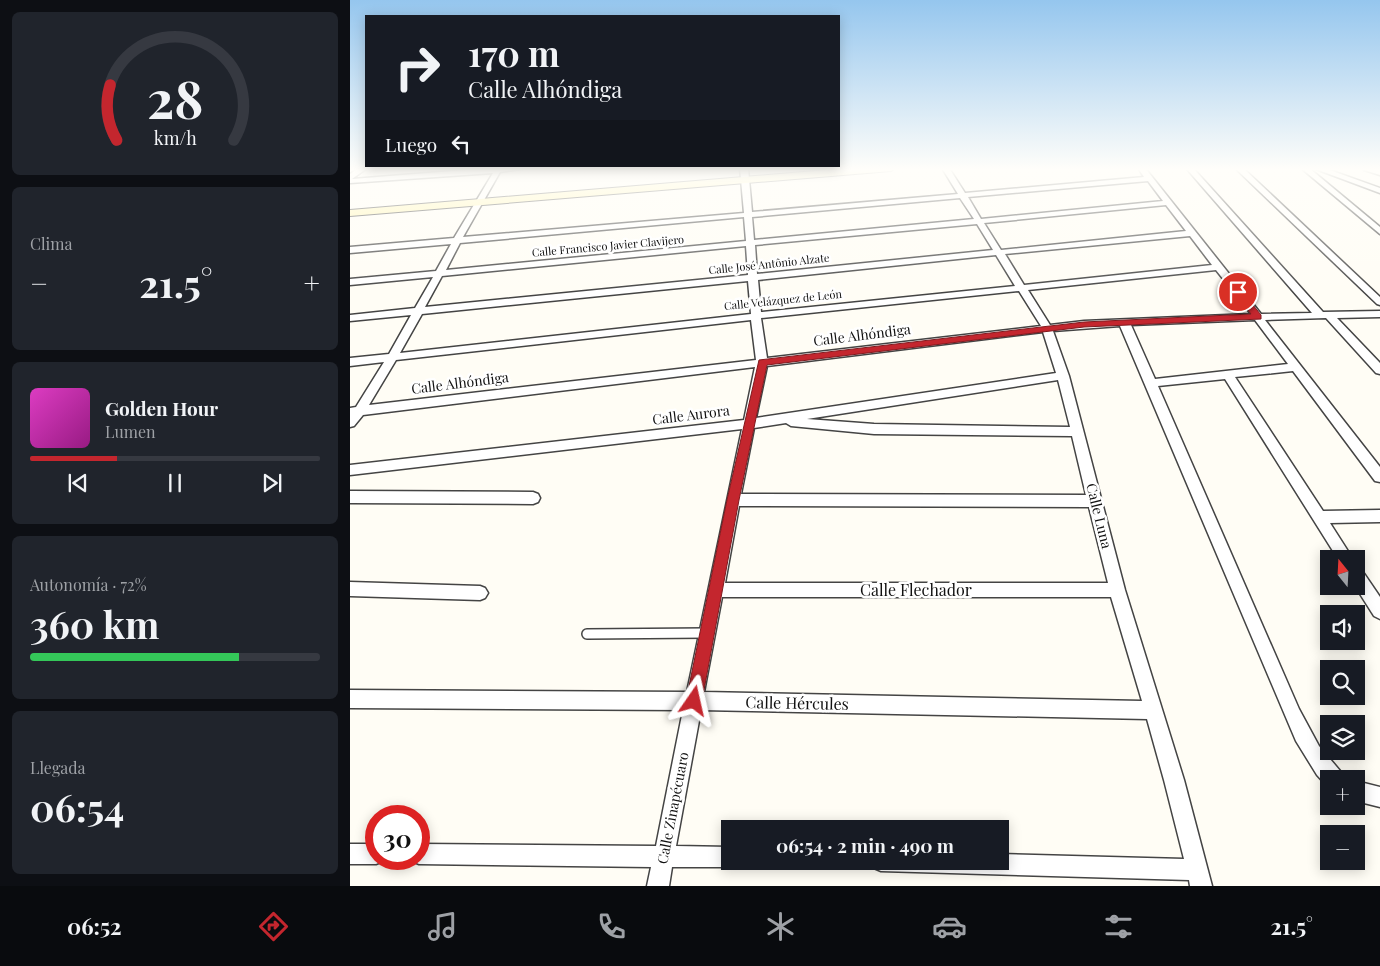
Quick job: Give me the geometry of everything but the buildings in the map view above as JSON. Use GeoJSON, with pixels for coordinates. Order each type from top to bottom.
{"type":"FeatureCollection","features":[{"type":"Feature","properties":{"kind":"street"},"geometry":{"type":"LineString","coordinates":[[350,213],[393,209]]}},
{"type":"Feature","properties":{"kind":"street"},"geometry":{"type":"LineString","coordinates":[[350,423],[355,411],[392,357],[474,209]]}},
{"type":"Feature","properties":{"kind":"street","name":"Calle Zinapécuaro"},"geometry":{"type":"LineString","coordinates":[[658,886],[715,590],[762,362],[756,316],[748,209]]}},
{"type":"Feature","properties":{"kind":"street"},"geometry":{"type":"LineString","coordinates":[[350,250],[801,209]]}},
{"type":"Feature","properties":{"kind":"street","name":"Calle Luna"},"geometry":{"type":"LineString","coordinates":[[972,209],[1047,328],[1063,376],[1117,590],[1153,710],[1199,878]]}},
{"type":"Feature","properties":{"kind":"street","name":"Calle Francisco Javier Clavijero"},"geometry":{"type":"LineString","coordinates":[[350,282],[1102,209]]}},
{"type":"Feature","properties":{"kind":"street"},"geometry":{"type":"LineString","coordinates":[[1173,209],[1258,317],[1380,477]]}},
{"type":"Feature","properties":{"kind":"street"},"geometry":{"type":"LineString","coordinates":[[1227,209],[1324,314],[1380,370]]}},
{"type":"Feature","properties":{"kind":"street"},"geometry":{"type":"LineString","coordinates":[[1282,209],[1380,302]]}},
{"type":"Feature","properties":{"kind":"street"},"geometry":{"type":"LineString","coordinates":[[1353,209],[1380,231]]}},
{"type":"Feature","properties":{"kind":"street","name":"Calle José Antônio Alzate"},"geometry":{"type":"LineString","coordinates":[[350,318],[1190,233]]}},
{"type":"Feature","properties":{"kind":"street","name":"Calle Velázquez de León"},"geometry":{"type":"LineString","coordinates":[[350,362],[756,316],[1219,267]]}},
{"type":"Feature","properties":{"kind":"street","name":"Calle Alhóndiga"},"geometry":{"type":"LineString","coordinates":[[355,411],[1047,328],[1124,322],[1324,314],[1380,314]]}},
{"type":"Feature","properties":{"kind":"street"},"geometry":{"type":"LineString","coordinates":[[1124,322],[1311,751],[1325,770]]}},
{"type":"Feature","properties":{"kind":"street"},"geometry":{"type":"LineString","coordinates":[[1151,383],[1296,367]]}},
{"type":"Feature","properties":{"kind":"street"},"geometry":{"type":"LineString","coordinates":[[1228,375],[1340,550]]}},
{"type":"Feature","properties":{"kind":"street","name":"Calle Aurora"},"geometry":{"type":"LineString","coordinates":[[350,470],[781,420],[838,409],[1063,376]]}},
{"type":"Feature","properties":{"kind":"street"},"geometry":{"type":"LineString","coordinates":[[781,420],[874,429],[1078,432]]}},
{"type":"Feature","properties":{"kind":"street"},"geometry":{"type":"LineString","coordinates":[[350,497],[533,498]]}},
{"type":"Feature","properties":{"kind":"street"},"geometry":{"type":"LineString","coordinates":[[733,500],[1096,501]]}},
{"type":"Feature","properties":{"kind":"street"},"geometry":{"type":"LineString","coordinates":[[1319,517],[1380,516]]}},
{"type":"Feature","properties":{"kind":"street"},"geometry":{"type":"LineString","coordinates":[[1365,588],[1380,611]]}},
{"type":"Feature","properties":{"kind":"street"},"geometry":{"type":"LineString","coordinates":[[350,590],[480,594]]}},
{"type":"Feature","properties":{"kind":"street","name":"Calle Flechador"},"geometry":{"type":"LineString","coordinates":[[715,590],[1117,590]]}},
{"type":"Feature","properties":{"kind":"street","name":"Calle Hércules"},"geometry":{"type":"LineString","coordinates":[[350,700],[694,701],[1153,710]]}},
{"type":"Feature","properties":{"kind":"street"},"geometry":{"type":"LineString","coordinates":[[1365,794],[1380,798]]}},
{"type":"Feature","properties":{"kind":"street"},"geometry":{"type":"LineString","coordinates":[[350,854],[365,854]]}},
{"type":"Feature","properties":{"kind":"street"},"geometry":{"type":"LineString","coordinates":[[430,854],[721,857]]}},
{"type":"Feature","properties":{"kind":"street"},"geometry":{"type":"LineString","coordinates":[[1009,868],[1199,878]]}},
{"type":"Feature","properties":{"kind":"lane"},"geometry":{"type":"LineString","coordinates":[[587,634],[707,633]]}},
{"type":"Feature","properties":{"kind":"route"},"geometry":{"type":"LineString","coordinates":[[694,701],[762,362],[1084,324],[1258,317],[1238,292]]}}]}
